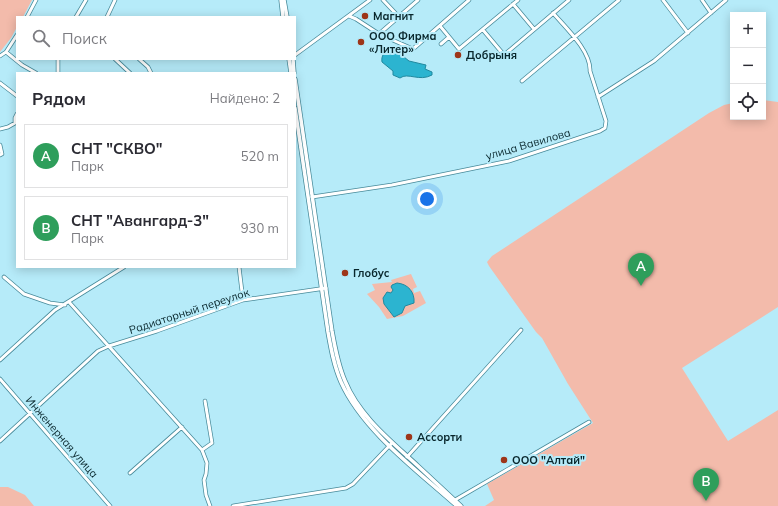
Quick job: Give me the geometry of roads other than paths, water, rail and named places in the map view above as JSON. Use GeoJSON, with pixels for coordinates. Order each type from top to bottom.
{"type":"FeatureCollection","features":[{"type":"Feature","properties":{"kind":"main road"},"geometry":{"type":"LineString","coordinates":[[281,0],[283,16]]}},
{"type":"Feature","properties":{"kind":"main road"},"geometry":{"type":"LineString","coordinates":[[284,0],[287,16]]}},
{"type":"Feature","properties":{"kind":"main road"},"geometry":{"type":"LineString","coordinates":[[289,60],[292,72]]}},
{"type":"Feature","properties":{"kind":"main road"},"geometry":{"type":"LineString","coordinates":[[292,72],[293,60]]}},
{"type":"Feature","properties":{"kind":"main road"},"geometry":{"type":"LineString","coordinates":[[296,86],[324,288],[330,346],[337,371],[342,384],[358,411],[457,506]]}},
{"type":"Feature","properties":{"kind":"main road"},"geometry":{"type":"LineString","coordinates":[[296,114],[324,288]]}},
{"type":"Feature","properties":{"kind":"main road"},"geometry":{"type":"LineString","coordinates":[[391,444],[461,506]]}},
{"type":"Feature","properties":{"kind":"street"},"geometry":{"type":"LineString","coordinates":[[28,16],[36,0]]}},
{"type":"Feature","properties":{"kind":"street"},"geometry":{"type":"LineString","coordinates":[[77,16],[86,0]]}},
{"type":"Feature","properties":{"kind":"street"},"geometry":{"type":"LineString","coordinates":[[107,16],[115,0]]}},
{"type":"Feature","properties":{"kind":"street"},"geometry":{"type":"LineString","coordinates":[[296,55],[370,0]]}},
{"type":"Feature","properties":{"kind":"street"},"geometry":{"type":"LineString","coordinates":[[383,0],[399,16]]}},
{"type":"Feature","properties":{"kind":"street"},"geometry":{"type":"LineString","coordinates":[[379,34],[418,0]]}},
{"type":"Feature","properties":{"kind":"street"},"geometry":{"type":"LineString","coordinates":[[349,16],[379,34],[413,49],[469,0]]}},
{"type":"Feature","properties":{"kind":"street"},"geometry":{"type":"LineString","coordinates":[[440,26],[459,49],[518,0]]}},
{"type":"Feature","properties":{"kind":"street"},"geometry":{"type":"LineString","coordinates":[[483,30],[504,55],[569,0]]}},
{"type":"Feature","properties":{"kind":"street"},"geometry":{"type":"LineString","coordinates":[[522,81],[620,0]]}},
{"type":"Feature","properties":{"kind":"street"},"geometry":{"type":"LineString","coordinates":[[663,0],[688,33]]}},
{"type":"Feature","properties":{"kind":"street"},"geometry":{"type":"LineString","coordinates":[[702,0],[711,13]]}},
{"type":"Feature","properties":{"kind":"street"},"geometry":{"type":"LineString","coordinates":[[598,98],[654,62],[726,0]]}},
{"type":"Feature","properties":{"kind":"street"},"geometry":{"type":"LineString","coordinates":[[513,4],[534,29]]}},
{"type":"Feature","properties":{"kind":"street","name":"улица Вавилова"},"geometry":{"type":"LineString","coordinates":[[312,197],[392,185],[509,161],[600,131],[605,128],[606,121],[586,54],[554,13]]}},
{"type":"Feature","properties":{"kind":"street"},"geometry":{"type":"LineString","coordinates":[[0,56],[6,52],[16,37]]}},
{"type":"Feature","properties":{"kind":"street"},"geometry":{"type":"LineString","coordinates":[[441,44],[449,37]]}},
{"type":"Feature","properties":{"kind":"street"},"geometry":{"type":"LineString","coordinates":[[6,52],[22,65],[34,72]]}},
{"type":"Feature","properties":{"kind":"street"},"geometry":{"type":"LineString","coordinates":[[58,60],[58,72]]}},
{"type":"Feature","properties":{"kind":"street"},"geometry":{"type":"LineString","coordinates":[[116,60],[129,72]]}},
{"type":"Feature","properties":{"kind":"street"},"geometry":{"type":"LineString","coordinates":[[140,60],[148,67],[150,72]]}},
{"type":"Feature","properties":{"kind":"street"},"geometry":{"type":"LineString","coordinates":[[0,83],[16,95]]}},
{"type":"Feature","properties":{"kind":"street"},"geometry":{"type":"LineString","coordinates":[[0,129],[8,128],[15,123],[16,116]]}},
{"type":"Feature","properties":{"kind":"street"},"geometry":{"type":"LineString","coordinates":[[0,145],[1,154]]}},
{"type":"Feature","properties":{"kind":"street"},"geometry":{"type":"LineString","coordinates":[[0,360],[55,310],[122,268]]}},
{"type":"Feature","properties":{"kind":"street"},"geometry":{"type":"LineString","coordinates":[[239,268],[243,300]]}},
{"type":"Feature","properties":{"kind":"street"},"geometry":{"type":"LineString","coordinates":[[4,278],[24,294],[50,303],[65,305]]}},
{"type":"Feature","properties":{"kind":"street","name":"Радиаторный переулок"},"geometry":{"type":"LineString","coordinates":[[0,441],[98,351],[243,300],[324,288]]}},
{"type":"Feature","properties":{"kind":"street"},"geometry":{"type":"LineString","coordinates":[[69,302],[202,450],[207,463],[204,480],[206,495],[210,506]]}},
{"type":"Feature","properties":{"kind":"street"},"geometry":{"type":"LineString","coordinates":[[407,457],[521,330]]}},
{"type":"Feature","properties":{"kind":"street","name":"Инженерная улица"},"geometry":{"type":"LineString","coordinates":[[0,379],[110,506]]}},
{"type":"Feature","properties":{"kind":"street"},"geometry":{"type":"LineString","coordinates":[[202,450],[210,446],[212,443],[205,401]]}},
{"type":"Feature","properties":{"kind":"street"},"geometry":{"type":"LineString","coordinates":[[455,500],[589,422]]}},
{"type":"Feature","properties":{"kind":"street"},"geometry":{"type":"LineString","coordinates":[[130,474],[182,427]]}},
{"type":"Feature","properties":{"kind":"street"},"geometry":{"type":"LineString","coordinates":[[233,506],[346,488],[353,484],[391,444]]}},
{"type":"Feature","properties":{"kind":"water"},"geometry":{"type":"Polygon","coordinates":[[[390,49],[394,49],[409,61],[426,65],[425,69],[432,72],[432,75],[423,78],[403,76],[400,78],[393,75],[393,71],[382,62],[383,54],[390,49]]]}},
{"type":"Feature","properties":{"kind":"water"},"geometry":{"type":"Polygon","coordinates":[[[397,283],[410,289],[413,295],[414,303],[405,306],[402,313],[394,317],[384,304],[383,298],[387,292],[391,293],[393,290],[391,287],[392,285],[397,283]]]}},
{"type":"Feature","properties":{"kind":"place","name":"Магнит"},"geometry":{"type":"Point","coordinates":[365,16]}},
{"type":"Feature","properties":{"kind":"place","name":"ООО Фирма «Литер»"},"geometry":{"type":"Point","coordinates":[361,42]}},
{"type":"Feature","properties":{"kind":"place","name":"Добрыня"},"geometry":{"type":"Point","coordinates":[458,55]}},
{"type":"Feature","properties":{"kind":"place","name":"Глобус"},"geometry":{"type":"Point","coordinates":[345,273]}},
{"type":"Feature","properties":{"kind":"place","name":"СНТ \"СКВО\""},"geometry":{"type":"Point","coordinates":[641,286]}},
{"type":"Feature","properties":{"kind":"place","name":"Ассорти"},"geometry":{"type":"Point","coordinates":[409,437]}},
{"type":"Feature","properties":{"kind":"place","name":"ООО \"Алтай\""},"geometry":{"type":"Point","coordinates":[504,460]}},
{"type":"Feature","properties":{"kind":"place","name":"СНТ \"Авангард-3\""},"geometry":{"type":"Point","coordinates":[706,501]}}]}
